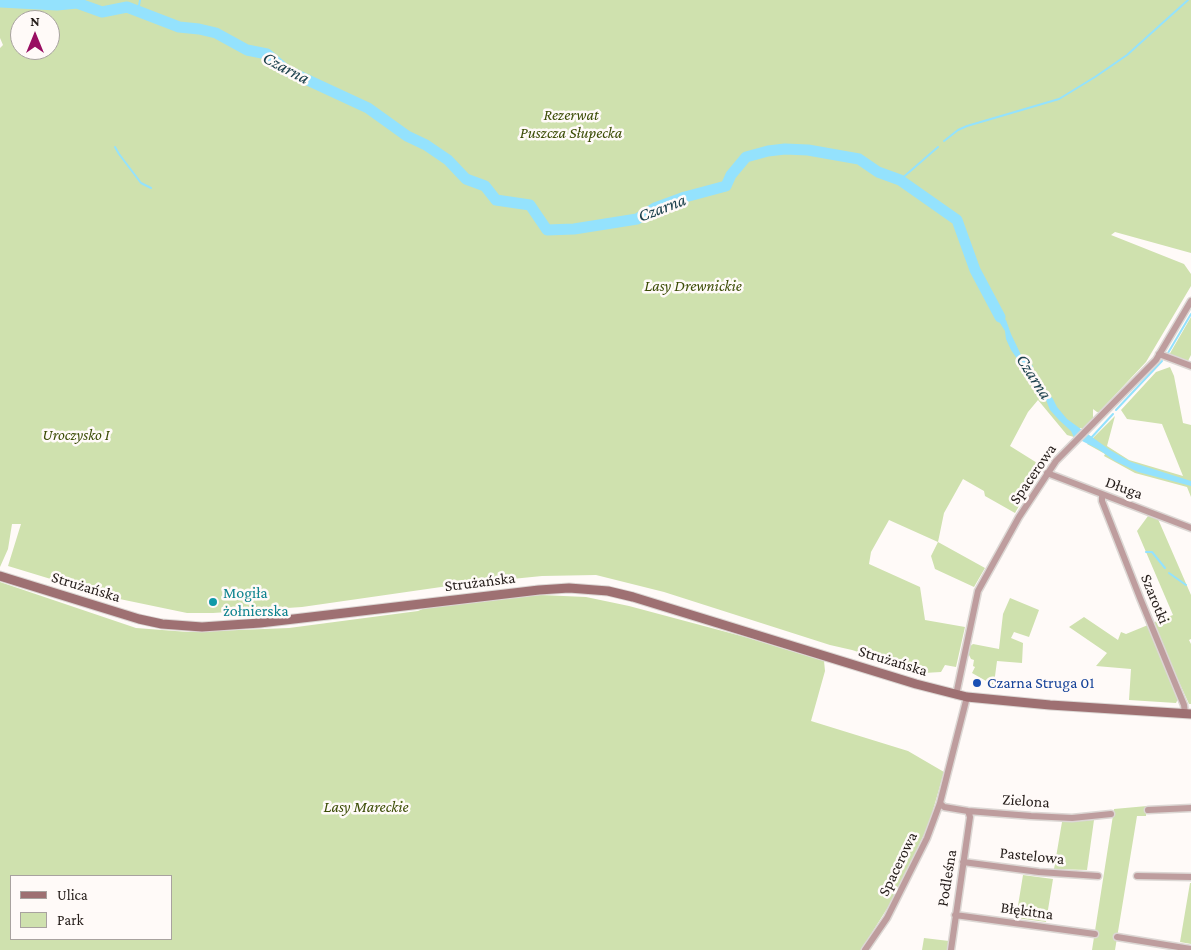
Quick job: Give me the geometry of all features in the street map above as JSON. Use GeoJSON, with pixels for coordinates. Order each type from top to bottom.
{"type":"FeatureCollection","features":[{"type":"Feature","properties":{"kind":"main road","name":"Strużańska"},"geometry":{"type":"LineString","coordinates":[[0,576],[139,619],[162,624],[202,627],[260,624],[540,590],[569,588],[608,591],[956,695],[1050,705],[1188,713]]}},
{"type":"Feature","properties":{"kind":"street","name":"Spacerowa"},"geometry":{"type":"LineString","coordinates":[[956,695],[978,591],[1015,524],[1056,461],[1156,360],[1191,301]]}},
{"type":"Feature","properties":{"kind":"street"},"geometry":{"type":"LineString","coordinates":[[1159,354],[1191,366]]}},
{"type":"Feature","properties":{"kind":"street","name":"Długa"},"geometry":{"type":"LineString","coordinates":[[1047,473],[1191,528]]}},
{"type":"Feature","properties":{"kind":"street","name":"Szarotki"},"geometry":{"type":"LineString","coordinates":[[1102,495],[1140,598],[1188,713]]}},
{"type":"Feature","properties":{"kind":"street","name":"Spacerowa"},"geometry":{"type":"LineString","coordinates":[[865,950],[887,918],[927,838],[940,803],[967,697]]}},
{"type":"Feature","properties":{"kind":"street","name":"Zielona"},"geometry":{"type":"LineString","coordinates":[[940,803],[944,807],[968,811],[1072,818],[1111,814]]}},
{"type":"Feature","properties":{"kind":"street"},"geometry":{"type":"LineString","coordinates":[[1148,810],[1191,808]]}},
{"type":"Feature","properties":{"kind":"street","name":"Podleśna"},"geometry":{"type":"LineString","coordinates":[[951,950],[970,817],[968,811]]}},
{"type":"Feature","properties":{"kind":"street","name":"Pastelowa"},"geometry":{"type":"LineString","coordinates":[[963,862],[1039,872],[1098,876]]}},
{"type":"Feature","properties":{"kind":"street"},"geometry":{"type":"LineString","coordinates":[[1137,876],[1191,877]]}},
{"type":"Feature","properties":{"kind":"street","name":"Błękitna"},"geometry":{"type":"LineString","coordinates":[[956,915],[1095,934]]}},
{"type":"Feature","properties":{"kind":"street"},"geometry":{"type":"LineString","coordinates":[[1117,938],[1191,949]]}},
{"type":"Feature","properties":{"kind":"green space","name":"Lasy Drewnickie"},"geometry":{"type":"Polygon","coordinates":[[[0,0],[1191,0],[1191,253],[1115,232],[1111,235],[1184,264],[1191,274],[1191,286],[1146,362],[1099,412],[1093,409],[1093,419],[1084,429],[1080,428],[1074,437],[1067,435],[1038,400],[1028,412],[1010,446],[1042,466],[1015,513],[985,496],[984,491],[963,479],[944,513],[938,542],[889,520],[871,552],[869,564],[920,587],[925,620],[965,627],[956,667],[945,665],[941,672],[924,673],[664,592],[596,575],[542,576],[462,584],[302,607],[187,613],[110,597],[8,566],[21,524],[12,524],[8,549],[0,567],[0,48],[3,45],[0,38],[0,0]]]}},
{"type":"Feature","properties":{"kind":"green space"},"geometry":{"type":"Polygon","coordinates":[[[1191,317],[1191,355],[1187,363],[1169,355],[1191,317]]]}},
{"type":"Feature","properties":{"kind":"green space"},"geometry":{"type":"Polygon","coordinates":[[[1170,367],[1174,376],[1183,423],[1191,425],[1191,497],[1187,487],[1135,473],[1087,444],[1115,416],[1107,446],[1129,460],[1183,476],[1162,424],[1127,419],[1121,410],[1156,372],[1170,367]]]}},
{"type":"Feature","properties":{"kind":"green space"},"geometry":{"type":"Polygon","coordinates":[[[1148,516],[1158,519],[1191,595],[1191,639],[1189,640],[1191,644],[1191,704],[1189,704],[1152,623],[1173,615],[1137,531],[1148,516]]]}},
{"type":"Feature","properties":{"kind":"green space"},"geometry":{"type":"Polygon","coordinates":[[[938,542],[985,568],[974,587],[935,569],[931,556],[938,542]]]}},
{"type":"Feature","properties":{"kind":"green space","name":"Lasy Mareckie"},"geometry":{"type":"Polygon","coordinates":[[[0,582],[136,628],[188,632],[289,628],[418,611],[439,602],[541,595],[586,597],[629,606],[745,637],[824,661],[825,671],[811,721],[908,751],[944,772],[929,824],[895,896],[861,950],[0,950],[0,582]]]}},
{"type":"Feature","properties":{"kind":"green space"},"geometry":{"type":"Polygon","coordinates":[[[1010,598],[1039,610],[1029,637],[1014,632],[1011,638],[1023,643],[1022,663],[997,661],[995,686],[972,673],[975,667],[973,666],[974,660],[969,655],[969,647],[973,644],[999,649],[1003,614],[1010,598]]]}},
{"type":"Feature","properties":{"kind":"green space"},"geometry":{"type":"Polygon","coordinates":[[[1084,617],[1118,640],[1121,632],[1126,634],[1148,625],[1178,699],[1176,703],[1129,700],[1131,669],[1096,666],[1107,653],[1069,627],[1084,617]]]}},
{"type":"Feature","properties":{"kind":"green space"},"geometry":{"type":"Polygon","coordinates":[[[1147,806],[1146,816],[1137,816],[1115,950],[1092,950],[1114,809],[1147,806]]]}},
{"type":"Feature","properties":{"kind":"green space"},"geometry":{"type":"Polygon","coordinates":[[[1094,820],[1087,870],[1054,869],[1062,822],[1094,820]]]}},
{"type":"Feature","properties":{"kind":"green space"},"geometry":{"type":"Polygon","coordinates":[[[1023,875],[1053,879],[1046,922],[1016,918],[1023,875]]]}},
{"type":"Feature","properties":{"kind":"green space"},"geometry":{"type":"Polygon","coordinates":[[[1191,883],[1191,944],[1180,942],[1191,883]]]}},
{"type":"Feature","properties":{"kind":"green space"},"geometry":{"type":"Polygon","coordinates":[[[924,938],[949,941],[948,950],[922,950],[924,938]]]}},
{"type":"Feature","properties":{"kind":"water"},"geometry":{"type":"Polygon","coordinates":[[[996,303],[999,313],[1006,320],[1022,357],[1033,366],[1036,379],[1067,419],[1110,450],[1131,462],[1191,481],[1191,486],[1138,472],[1074,437],[1071,431],[1050,410],[1046,400],[1027,374],[1025,364],[1018,360],[1011,350],[1005,331],[998,320],[992,304],[996,303]]]}},
{"type":"Feature","properties":{"kind":"waterway"},"geometry":{"type":"LineString","coordinates":[[138,11],[140,0]]}},
{"type":"Feature","properties":{"kind":"waterway"},"geometry":{"type":"LineString","coordinates":[[944,141],[958,130],[967,126],[1059,99],[1127,55],[1188,0]]}},
{"type":"Feature","properties":{"kind":"waterway","name":"Czarna"},"geometry":{"type":"LineString","coordinates":[[0,2],[57,5],[77,3],[102,12],[127,7],[179,27],[216,33],[247,50],[267,54],[286,70],[368,108],[407,136],[426,145],[448,160],[466,179],[485,186],[496,200],[530,205],[547,230],[574,229],[637,219],[655,208],[685,197],[726,186],[731,175],[746,157],[768,151],[785,149],[808,150],[859,159],[878,172],[900,180],[957,220],[975,270],[1000,317]]}},
{"type":"Feature","properties":{"kind":"waterway"},"geometry":{"type":"LineString","coordinates":[[115,147],[141,183],[151,188]]}},
{"type":"Feature","properties":{"kind":"waterway"},"geometry":{"type":"LineString","coordinates":[[900,180],[938,147]]}},
{"type":"Feature","properties":{"kind":"waterway"},"geometry":{"type":"LineString","coordinates":[[1168,353],[1191,314]]}},
{"type":"Feature","properties":{"kind":"waterway"},"geometry":{"type":"LineString","coordinates":[[1116,410],[1162,361]]}},
{"type":"Feature","properties":{"kind":"waterway"},"geometry":{"type":"LineString","coordinates":[[1091,438],[1113,414]]}},
{"type":"Feature","properties":{"kind":"waterway"},"geometry":{"type":"LineString","coordinates":[[1146,552],[1152,552],[1165,568]]}},
{"type":"Feature","properties":{"kind":"waterway"},"geometry":{"type":"LineString","coordinates":[[1169,573],[1186,585]]}},
{"type":"Feature","properties":{"kind":"place","name":"Mogiła żołnierska"},"geometry":{"type":"Point","coordinates":[213,602]}},
{"type":"Feature","properties":{"kind":"place","name":"Czarna Struga 01"},"geometry":{"type":"Point","coordinates":[977,683]}},
{"type":"Feature","properties":{"kind":"park label","name":"Rezerwat Puszcza Słupecka"},"geometry":{"type":"Point","coordinates":[571,124]}},
{"type":"Feature","properties":{"kind":"park label","name":"Uroczysko I"},"geometry":{"type":"Point","coordinates":[76,435]}}]}
